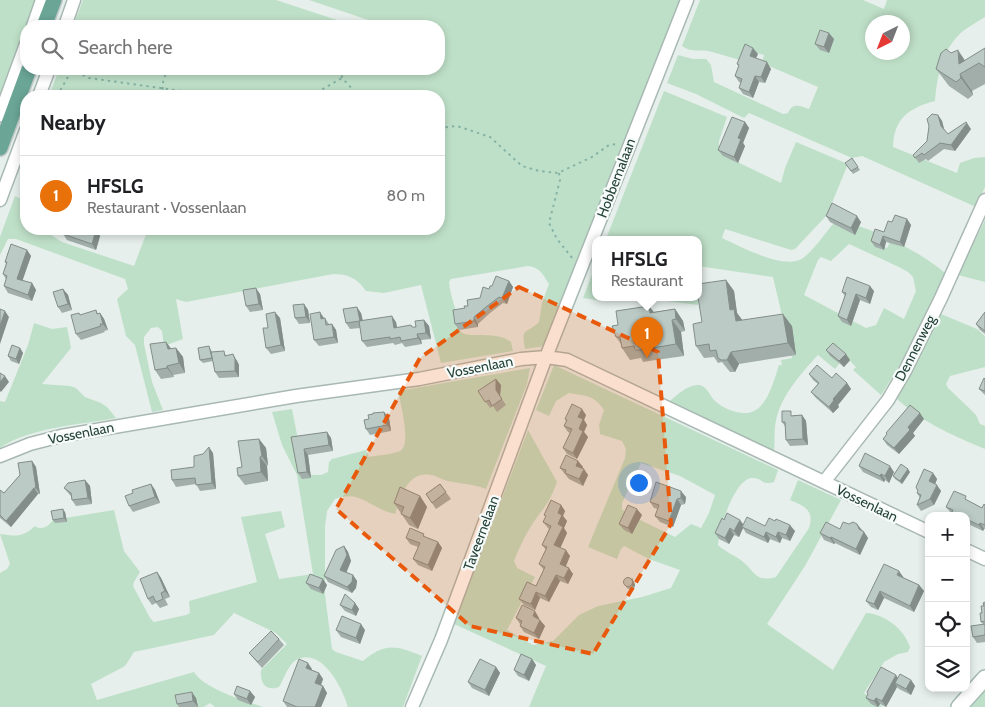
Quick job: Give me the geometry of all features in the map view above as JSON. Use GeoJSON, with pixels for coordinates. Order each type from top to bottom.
{"type":"FeatureCollection","features":[{"type":"Feature","properties":{"kind":"main road"},"geometry":{"type":"LineString","coordinates":[[46,20],[54,0]]}},
{"type":"Feature","properties":{"kind":"main road"},"geometry":{"type":"LineString","coordinates":[[21,90],[27,75]]}},
{"type":"Feature","properties":{"kind":"main road"},"geometry":{"type":"LineString","coordinates":[[0,148],[20,94]]}},
{"type":"Feature","properties":{"kind":"street"},"geometry":{"type":"LineString","coordinates":[[35,20],[42,0]]}},
{"type":"Feature","properties":{"kind":"street"},"geometry":{"type":"LineString","coordinates":[[67,20],[74,0]]}},
{"type":"Feature","properties":{"kind":"street","name":"Hobbemalaan"},"geometry":{"type":"LineString","coordinates":[[594,236],[687,0]]}},
{"type":"Feature","properties":{"kind":"street"},"geometry":{"type":"LineString","coordinates":[[0,115],[20,60]]}},
{"type":"Feature","properties":{"kind":"street"},"geometry":{"type":"LineString","coordinates":[[41,90],[48,75]]}},
{"type":"Feature","properties":{"kind":"street"},"geometry":{"type":"LineString","coordinates":[[0,200],[20,146]]}},
{"type":"Feature","properties":{"kind":"street","name":"Dennenweg"},"geometry":{"type":"LineString","coordinates":[[824,482],[888,400],[905,371],[941,298],[985,200]]}},
{"type":"Feature","properties":{"kind":"street","name":"Hobbemalaan"},"geometry":{"type":"LineString","coordinates":[[546,357],[592,242]]}},
{"type":"Feature","properties":{"kind":"street","name":"Vossenlaan"},"geometry":{"type":"LineString","coordinates":[[0,456],[30,444],[61,436],[296,396],[419,378],[521,359],[546,357],[567,360],[925,530]]}},
{"type":"Feature","properties":{"kind":"street","name":"Taveernelaan"},"geometry":{"type":"LineString","coordinates":[[412,707],[441,640],[546,357]]}},
{"type":"Feature","properties":{"kind":"street"},"geometry":{"type":"LineString","coordinates":[[970,552],[985,559]]}},
{"type":"Feature","properties":{"kind":"street"},"geometry":{"type":"LineString","coordinates":[[959,707],[985,678]]}},
{"type":"Feature","properties":{"kind":"path"},"geometry":{"type":"LineString","coordinates":[[60,90],[68,75]]}},
{"type":"Feature","properties":{"kind":"path"},"geometry":{"type":"LineString","coordinates":[[83,75],[89,78],[171,90]]}},
{"type":"Feature","properties":{"kind":"path"},"geometry":{"type":"LineString","coordinates":[[162,89],[162,82],[165,75]]}},
{"type":"Feature","properties":{"kind":"path"},"geometry":{"type":"LineString","coordinates":[[341,75],[353,90]]}},
{"type":"Feature","properties":{"kind":"path"},"geometry":{"type":"LineString","coordinates":[[321,90],[342,78]]}},
{"type":"Feature","properties":{"kind":"path"},"geometry":{"type":"LineString","coordinates":[[445,127],[456,126],[490,137],[522,166],[539,171],[558,173],[592,157],[609,145],[630,142]]}},
{"type":"Feature","properties":{"kind":"path"},"geometry":{"type":"LineString","coordinates":[[558,173],[560,180],[549,223],[561,245],[582,268]]}},
{"type":"Feature","properties":{"kind":"highlighted area"},"geometry":{"type":"Polygon","coordinates":[[[519,287],[658,352],[671,524],[593,654],[470,626],[336,509],[420,358],[519,287]]]}},
{"type":"Feature","properties":{"kind":"green space"},"geometry":{"type":"Polygon","coordinates":[[[0,0],[36,0],[29,20],[20,20],[20,44],[0,98],[0,0]]]}},
{"type":"Feature","properties":{"kind":"green space"},"geometry":{"type":"Polygon","coordinates":[[[83,0],[276,0],[337,20],[75,20],[83,0]]]}},
{"type":"Feature","properties":{"kind":"green space"},"geometry":{"type":"Polygon","coordinates":[[[309,0],[682,0],[545,346],[525,349],[524,334],[539,322],[542,303],[549,284],[538,270],[528,266],[451,279],[449,282],[461,332],[470,335],[491,335],[505,338],[511,342],[513,351],[441,363],[421,285],[384,293],[366,291],[352,278],[333,274],[186,302],[176,299],[183,339],[164,346],[162,331],[158,327],[151,328],[144,337],[152,382],[163,410],[152,412],[135,345],[126,336],[117,299],[128,289],[125,279],[16,239],[8,239],[0,255],[0,237],[15,196],[20,198],[20,235],[51,235],[62,242],[134,266],[146,235],[445,235],[445,90],[51,90],[57,75],[445,75],[445,20],[368,20],[309,0]]]}},
{"type":"Feature","properties":{"kind":"green space"},"geometry":{"type":"Polygon","coordinates":[[[700,0],[863,0],[884,9],[887,0],[985,0],[985,17],[959,35],[943,60],[935,101],[918,107],[905,116],[896,129],[893,147],[957,173],[960,163],[974,158],[985,157],[985,187],[976,207],[862,156],[852,158],[749,113],[744,118],[696,94],[667,83],[678,55],[693,59],[706,59],[711,65],[714,82],[783,114],[788,113],[794,106],[809,109],[818,87],[762,63],[764,55],[750,51],[747,62],[708,51],[682,46],[700,0]]]}},
{"type":"Feature","properties":{"kind":"green space"},"geometry":{"type":"Polygon","coordinates":[[[664,91],[727,117],[719,141],[719,149],[727,157],[781,183],[796,142],[848,164],[827,215],[795,249],[791,250],[725,229],[722,238],[762,256],[795,261],[803,258],[812,250],[836,218],[878,233],[875,243],[887,248],[891,240],[906,247],[946,274],[905,357],[881,395],[853,370],[856,367],[850,361],[847,364],[842,360],[835,369],[818,355],[787,393],[776,420],[774,451],[670,401],[687,388],[699,385],[706,389],[718,403],[735,412],[751,412],[763,403],[771,389],[779,365],[782,365],[781,360],[792,358],[773,277],[702,267],[702,236],[607,236],[664,91]],[[849,244],[831,261],[821,257],[818,260],[804,295],[866,328],[876,325],[884,308],[904,319],[916,291],[913,277],[908,272],[849,244]]]}},
{"type":"Feature","properties":{"kind":"green space"},"geometry":{"type":"Polygon","coordinates":[[[985,220],[985,282],[958,275],[985,220]]]}},
{"type":"Feature","properties":{"kind":"green space"},"geometry":{"type":"Polygon","coordinates":[[[592,274],[592,299],[583,298],[592,274]]]}},
{"type":"Feature","properties":{"kind":"green space"},"geometry":{"type":"Polygon","coordinates":[[[667,301],[698,301],[698,305],[667,301]]]}},
{"type":"Feature","properties":{"kind":"green space"},"geometry":{"type":"Polygon","coordinates":[[[941,314],[977,329],[985,336],[985,367],[950,376],[946,384],[976,415],[980,424],[985,426],[985,449],[926,421],[904,406],[895,397],[919,357],[941,314]]]}},
{"type":"Feature","properties":{"kind":"green space"},"geometry":{"type":"Polygon","coordinates":[[[34,323],[52,329],[67,327],[71,348],[42,384],[76,388],[85,397],[107,407],[116,418],[40,431],[26,435],[0,448],[0,401],[5,402],[28,345],[34,323]]]}},
{"type":"Feature","properties":{"kind":"green space"},"geometry":{"type":"Polygon","coordinates":[[[554,365],[778,470],[774,482],[766,483],[752,478],[745,481],[739,487],[724,517],[719,538],[718,545],[742,561],[759,577],[776,577],[809,528],[811,517],[807,510],[790,500],[798,480],[841,500],[805,566],[767,624],[833,670],[866,613],[887,619],[903,634],[910,647],[908,652],[898,654],[884,662],[864,693],[883,707],[529,707],[546,666],[454,624],[528,430],[557,482],[549,500],[534,521],[514,561],[517,568],[535,577],[507,630],[533,645],[553,641],[579,615],[598,606],[642,597],[671,588],[680,570],[649,559],[624,546],[617,559],[588,547],[625,458],[626,449],[622,441],[600,434],[599,425],[604,410],[597,401],[589,397],[569,393],[556,401],[549,416],[536,410],[554,365]],[[641,463],[622,503],[622,509],[626,513],[675,537],[691,524],[701,528],[709,513],[715,495],[680,476],[641,463]]]}},
{"type":"Feature","properties":{"kind":"green space"},"geometry":{"type":"Polygon","coordinates":[[[530,368],[527,384],[486,489],[432,475],[422,475],[410,481],[395,514],[386,512],[352,496],[335,499],[327,511],[325,527],[325,595],[332,649],[363,661],[385,648],[398,648],[422,656],[403,707],[348,707],[341,690],[330,672],[323,664],[305,657],[293,662],[279,687],[267,687],[261,678],[261,670],[287,644],[276,633],[234,613],[214,635],[134,652],[125,666],[91,684],[97,700],[194,672],[206,684],[215,689],[263,707],[215,707],[210,703],[204,707],[0,707],[0,573],[7,569],[10,564],[0,534],[19,535],[26,533],[35,526],[45,527],[53,520],[114,510],[124,551],[140,572],[133,586],[150,618],[154,622],[186,615],[190,613],[189,601],[257,582],[241,517],[281,511],[285,527],[265,534],[279,579],[313,574],[297,475],[282,445],[272,412],[292,409],[305,475],[321,475],[328,472],[329,462],[332,459],[366,450],[369,457],[400,451],[405,441],[405,432],[398,391],[530,368]]]}},
{"type":"Feature","properties":{"kind":"green space"},"geometry":{"type":"Polygon","coordinates":[[[984,692],[985,707],[971,707],[984,692]]]}},
{"type":"Feature","properties":{"kind":"building"},"geometry":{"type":"Polygon","coordinates":[[[820,30],[829,33],[824,47],[815,44],[820,30]]]}},
{"type":"Feature","properties":{"kind":"building"},"geometry":{"type":"Polygon","coordinates":[[[745,44],[753,48],[750,56],[767,62],[761,77],[755,76],[749,92],[739,88],[742,79],[735,76],[739,65],[737,64],[745,44]]]}},
{"type":"Feature","properties":{"kind":"building"},"geometry":{"type":"Polygon","coordinates":[[[985,48],[985,67],[979,63],[960,74],[961,78],[956,82],[936,69],[941,53],[946,49],[951,53],[958,50],[959,64],[985,48]]]}},
{"type":"Feature","properties":{"kind":"building"},"geometry":{"type":"Polygon","coordinates":[[[932,114],[938,115],[941,126],[948,134],[967,123],[951,145],[940,143],[924,155],[922,153],[915,158],[913,155],[927,141],[929,126],[927,119],[932,114]]]}},
{"type":"Feature","properties":{"kind":"building"},"geometry":{"type":"Polygon","coordinates":[[[732,117],[745,122],[738,138],[741,139],[734,157],[718,150],[732,117]]]}},
{"type":"Feature","properties":{"kind":"building"},"geometry":{"type":"Polygon","coordinates":[[[852,158],[858,167],[851,171],[845,163],[852,158]]]}},
{"type":"Feature","properties":{"kind":"building"},"geometry":{"type":"Polygon","coordinates":[[[832,203],[857,216],[851,228],[826,216],[832,203]]]}},
{"type":"Feature","properties":{"kind":"building"},"geometry":{"type":"Polygon","coordinates":[[[895,215],[907,219],[900,242],[883,236],[880,245],[871,241],[875,229],[884,232],[888,221],[892,222],[895,215]]]}},
{"type":"Feature","properties":{"kind":"building"},"geometry":{"type":"Polygon","coordinates":[[[66,235],[95,235],[92,244],[66,235]]]}},
{"type":"Feature","properties":{"kind":"building"},"geometry":{"type":"Polygon","coordinates":[[[11,244],[27,250],[17,279],[32,283],[28,295],[4,286],[7,276],[3,274],[7,262],[5,262],[11,244]]]}},
{"type":"Feature","properties":{"kind":"building"},"geometry":{"type":"Polygon","coordinates":[[[496,276],[509,281],[502,298],[499,297],[486,307],[474,317],[474,321],[455,324],[453,310],[468,306],[467,300],[480,298],[483,287],[489,289],[496,276]]]}},
{"type":"Feature","properties":{"kind":"building"},"geometry":{"type":"Polygon","coordinates":[[[847,277],[870,286],[866,298],[856,294],[847,320],[838,316],[846,293],[842,292],[847,277]]]}},
{"type":"Feature","properties":{"kind":"building"},"geometry":{"type":"Polygon","coordinates":[[[726,280],[730,310],[734,309],[736,321],[783,314],[788,343],[731,352],[727,360],[718,358],[716,350],[710,351],[709,344],[696,346],[693,324],[702,322],[699,301],[702,301],[702,283],[726,280]]]}},
{"type":"Feature","properties":{"kind":"building"},"geometry":{"type":"Polygon","coordinates":[[[256,288],[259,304],[246,306],[243,290],[256,288]]]}},
{"type":"Feature","properties":{"kind":"building"},"geometry":{"type":"Polygon","coordinates":[[[63,289],[68,304],[58,307],[53,292],[63,289]]]}},
{"type":"Feature","properties":{"kind":"building"},"geometry":{"type":"Polygon","coordinates":[[[304,304],[306,317],[295,318],[293,305],[304,304]]]}},
{"type":"Feature","properties":{"kind":"building"},"geometry":{"type":"Polygon","coordinates":[[[649,306],[650,313],[675,309],[676,319],[672,320],[676,344],[640,350],[635,350],[634,346],[622,348],[620,337],[616,337],[612,326],[618,325],[616,311],[649,306]]]}},
{"type":"Feature","properties":{"kind":"building"},"geometry":{"type":"Polygon","coordinates":[[[357,307],[360,321],[346,323],[343,309],[357,307]]]}},
{"type":"Feature","properties":{"kind":"building"},"geometry":{"type":"Polygon","coordinates":[[[0,309],[5,311],[0,326],[0,309]]]}},
{"type":"Feature","properties":{"kind":"building"},"geometry":{"type":"Polygon","coordinates":[[[96,310],[97,314],[100,313],[103,324],[76,334],[71,315],[79,313],[80,315],[96,310]]]}},
{"type":"Feature","properties":{"kind":"building"},"geometry":{"type":"Polygon","coordinates":[[[275,312],[281,345],[266,348],[263,328],[268,328],[266,314],[275,312]]]}},
{"type":"Feature","properties":{"kind":"building"},"geometry":{"type":"Polygon","coordinates":[[[320,312],[321,319],[325,318],[326,325],[332,324],[334,337],[314,340],[310,314],[320,312]]]}},
{"type":"Feature","properties":{"kind":"building"},"geometry":{"type":"Polygon","coordinates":[[[985,312],[985,331],[976,324],[985,312]]]}},
{"type":"Feature","properties":{"kind":"building"},"geometry":{"type":"Polygon","coordinates":[[[392,316],[394,328],[411,325],[416,327],[415,321],[424,320],[426,333],[417,334],[418,338],[401,341],[400,337],[390,339],[390,337],[362,341],[359,321],[392,316]]]}},
{"type":"Feature","properties":{"kind":"building"},"geometry":{"type":"Polygon","coordinates":[[[166,342],[168,349],[176,348],[179,363],[155,370],[150,344],[166,342]]]}},
{"type":"Feature","properties":{"kind":"building"},"geometry":{"type":"Polygon","coordinates":[[[833,343],[846,354],[839,361],[826,350],[833,343]]]}},
{"type":"Feature","properties":{"kind":"building"},"geometry":{"type":"Polygon","coordinates":[[[12,345],[20,348],[16,359],[8,356],[12,345]]]}},
{"type":"Feature","properties":{"kind":"building"},"geometry":{"type":"Polygon","coordinates":[[[209,346],[212,358],[200,360],[198,348],[209,346]]]}},
{"type":"Feature","properties":{"kind":"building"},"geometry":{"type":"Polygon","coordinates":[[[224,351],[225,356],[233,354],[235,371],[215,372],[211,352],[224,351]]]}},
{"type":"Feature","properties":{"kind":"building"},"geometry":{"type":"Polygon","coordinates":[[[817,365],[832,378],[836,373],[847,383],[833,399],[829,407],[811,392],[819,383],[809,374],[817,365]]]}},
{"type":"Feature","properties":{"kind":"building"},"geometry":{"type":"Polygon","coordinates":[[[0,373],[5,376],[0,382],[0,373]]]}},
{"type":"Feature","properties":{"kind":"building"},"geometry":{"type":"Polygon","coordinates":[[[496,379],[496,390],[502,399],[492,406],[489,400],[485,402],[478,391],[496,379]]]}},
{"type":"Feature","properties":{"kind":"building"},"geometry":{"type":"Polygon","coordinates":[[[985,379],[985,391],[979,389],[985,379]]]}},
{"type":"Feature","properties":{"kind":"building"},"geometry":{"type":"Polygon","coordinates":[[[572,404],[582,409],[578,417],[583,419],[579,429],[583,431],[573,453],[563,448],[572,429],[564,426],[572,404]]]}},
{"type":"Feature","properties":{"kind":"building"},"geometry":{"type":"Polygon","coordinates":[[[910,405],[920,413],[908,427],[910,430],[894,448],[883,439],[910,405]]]}},
{"type":"Feature","properties":{"kind":"building"},"geometry":{"type":"Polygon","coordinates":[[[782,411],[791,411],[791,416],[802,415],[803,439],[786,440],[785,422],[782,422],[782,411]]]}},
{"type":"Feature","properties":{"kind":"building"},"geometry":{"type":"Polygon","coordinates":[[[384,412],[387,425],[366,429],[364,420],[369,419],[368,415],[384,412]]]}},
{"type":"Feature","properties":{"kind":"building"},"geometry":{"type":"Polygon","coordinates":[[[327,432],[329,445],[304,449],[307,472],[298,473],[291,437],[327,432]]]}},
{"type":"Feature","properties":{"kind":"building"},"geometry":{"type":"Polygon","coordinates":[[[259,439],[262,456],[260,457],[261,472],[238,476],[237,468],[242,467],[238,441],[259,439]]]}},
{"type":"Feature","properties":{"kind":"building"},"geometry":{"type":"Polygon","coordinates":[[[209,447],[212,483],[196,485],[195,478],[172,480],[171,470],[194,467],[194,456],[203,454],[209,447]]]}},
{"type":"Feature","properties":{"kind":"building"},"geometry":{"type":"Polygon","coordinates":[[[865,453],[890,466],[885,476],[881,474],[880,476],[859,466],[865,453]]]}},
{"type":"Feature","properties":{"kind":"building"},"geometry":{"type":"Polygon","coordinates":[[[566,455],[578,461],[576,466],[584,469],[579,479],[565,473],[566,470],[560,468],[566,455]]]}},
{"type":"Feature","properties":{"kind":"building"},"geometry":{"type":"Polygon","coordinates":[[[32,461],[36,488],[6,521],[0,515],[0,490],[4,493],[20,475],[18,463],[32,461]]]}},
{"type":"Feature","properties":{"kind":"building"},"geometry":{"type":"Polygon","coordinates":[[[901,464],[908,469],[900,481],[893,476],[901,464]]]}},
{"type":"Feature","properties":{"kind":"building"},"geometry":{"type":"Polygon","coordinates":[[[924,469],[933,473],[929,481],[937,485],[930,499],[917,505],[921,495],[917,493],[916,487],[924,469]]]}},
{"type":"Feature","properties":{"kind":"building"},"geometry":{"type":"Polygon","coordinates":[[[85,480],[88,498],[72,500],[71,493],[64,488],[68,483],[85,480]]]}},
{"type":"Feature","properties":{"kind":"building"},"geometry":{"type":"Polygon","coordinates":[[[656,482],[681,491],[681,498],[677,499],[669,521],[655,516],[659,505],[650,502],[656,482]]]}},
{"type":"Feature","properties":{"kind":"building"},"geometry":{"type":"Polygon","coordinates":[[[151,484],[155,497],[129,506],[125,496],[133,493],[132,490],[151,484]]]}},
{"type":"Feature","properties":{"kind":"building"},"geometry":{"type":"Polygon","coordinates":[[[440,484],[446,492],[432,503],[426,494],[440,484]]]}},
{"type":"Feature","properties":{"kind":"building"},"geometry":{"type":"Polygon","coordinates":[[[400,487],[420,496],[410,518],[401,514],[404,507],[394,503],[400,487]]]}},
{"type":"Feature","properties":{"kind":"building"},"geometry":{"type":"Polygon","coordinates":[[[954,491],[966,496],[965,499],[982,508],[984,504],[985,525],[980,523],[979,525],[970,521],[970,512],[952,512],[953,510],[946,507],[954,491]]]}},
{"type":"Feature","properties":{"kind":"building"},"geometry":{"type":"Polygon","coordinates":[[[551,500],[561,505],[558,513],[562,515],[558,524],[563,527],[554,545],[566,550],[560,564],[569,568],[564,578],[556,575],[545,596],[536,592],[531,604],[519,599],[527,582],[536,586],[545,567],[539,564],[547,547],[542,545],[551,526],[543,522],[551,500]]]}},
{"type":"Feature","properties":{"kind":"building"},"geometry":{"type":"Polygon","coordinates":[[[628,505],[637,509],[628,528],[619,524],[628,505]]]}},
{"type":"Feature","properties":{"kind":"building"},"geometry":{"type":"Polygon","coordinates":[[[63,509],[64,518],[53,520],[51,511],[63,509]]]}},
{"type":"Feature","properties":{"kind":"building"},"geometry":{"type":"Polygon","coordinates":[[[727,513],[740,520],[734,531],[730,528],[725,538],[715,533],[722,518],[724,520],[727,513]]]}},
{"type":"Feature","properties":{"kind":"building"},"geometry":{"type":"Polygon","coordinates":[[[747,517],[765,526],[769,518],[790,525],[786,535],[778,532],[776,537],[766,532],[764,537],[742,527],[747,517]]]}},
{"type":"Feature","properties":{"kind":"building"},"geometry":{"type":"Polygon","coordinates":[[[826,522],[840,529],[843,522],[857,524],[859,529],[864,532],[856,549],[820,533],[826,522]]]}},
{"type":"Feature","properties":{"kind":"building"},"geometry":{"type":"Polygon","coordinates":[[[410,528],[438,542],[428,565],[413,559],[420,543],[406,538],[410,528]]]}},
{"type":"Feature","properties":{"kind":"building"},"geometry":{"type":"Polygon","coordinates":[[[344,546],[347,555],[340,570],[353,575],[352,582],[347,587],[324,576],[336,550],[344,546]]]}},
{"type":"Feature","properties":{"kind":"building"},"geometry":{"type":"Polygon","coordinates":[[[884,564],[899,571],[897,575],[919,585],[910,606],[880,591],[874,604],[866,601],[884,564]]]}},
{"type":"Feature","properties":{"kind":"building"},"geometry":{"type":"Polygon","coordinates":[[[157,572],[165,591],[161,593],[163,599],[156,602],[153,596],[148,599],[140,579],[157,572]]]}},
{"type":"Feature","properties":{"kind":"building"},"geometry":{"type":"Polygon","coordinates":[[[310,574],[323,579],[319,588],[306,583],[310,574]]]}},
{"type":"Feature","properties":{"kind":"building"},"geometry":{"type":"Polygon","coordinates":[[[628,577],[633,582],[628,587],[623,582],[628,577]]]}},
{"type":"Feature","properties":{"kind":"building"},"geometry":{"type":"Polygon","coordinates":[[[345,594],[355,603],[352,610],[340,605],[345,594]]]}},
{"type":"Feature","properties":{"kind":"building"},"geometry":{"type":"Polygon","coordinates":[[[985,602],[985,621],[981,622],[981,606],[984,606],[983,603],[985,602]]]}},
{"type":"Feature","properties":{"kind":"building"},"geometry":{"type":"Polygon","coordinates":[[[522,605],[535,611],[533,616],[540,620],[534,633],[520,626],[522,621],[516,618],[522,605]]]}},
{"type":"Feature","properties":{"kind":"building"},"geometry":{"type":"Polygon","coordinates":[[[342,616],[361,624],[356,638],[336,630],[342,616]]]}},
{"type":"Feature","properties":{"kind":"building"},"geometry":{"type":"Polygon","coordinates":[[[985,624],[985,635],[973,637],[971,626],[985,624]]]}},
{"type":"Feature","properties":{"kind":"building"},"geometry":{"type":"Polygon","coordinates":[[[271,631],[279,639],[258,662],[249,653],[271,631]]]}},
{"type":"Feature","properties":{"kind":"building"},"geometry":{"type":"Polygon","coordinates":[[[521,654],[532,659],[524,675],[514,670],[521,654]]]}},
{"type":"Feature","properties":{"kind":"building"},"geometry":{"type":"Polygon","coordinates":[[[299,659],[308,663],[306,668],[319,673],[315,683],[323,686],[315,707],[297,707],[283,701],[299,659]]]}},
{"type":"Feature","properties":{"kind":"building"},"geometry":{"type":"Polygon","coordinates":[[[480,659],[496,667],[485,690],[468,682],[480,659]]]}},
{"type":"Feature","properties":{"kind":"building"},"geometry":{"type":"Polygon","coordinates":[[[881,667],[896,675],[882,701],[876,698],[874,701],[866,698],[867,692],[881,667]]]}},
{"type":"Feature","properties":{"kind":"building"},"geometry":{"type":"Polygon","coordinates":[[[900,674],[911,680],[906,689],[895,683],[900,674]]]}},
{"type":"Feature","properties":{"kind":"building"},"geometry":{"type":"Polygon","coordinates":[[[237,686],[250,691],[247,699],[234,694],[237,686]]]}},
{"type":"Feature","properties":{"kind":"building"},"geometry":{"type":"Polygon","coordinates":[[[192,692],[193,701],[177,704],[175,695],[192,692]]]}},
{"type":"Feature","properties":{"kind":"place","name":"HFSLG"},"geometry":{"type":"Point","coordinates":[647,358]}}]}
